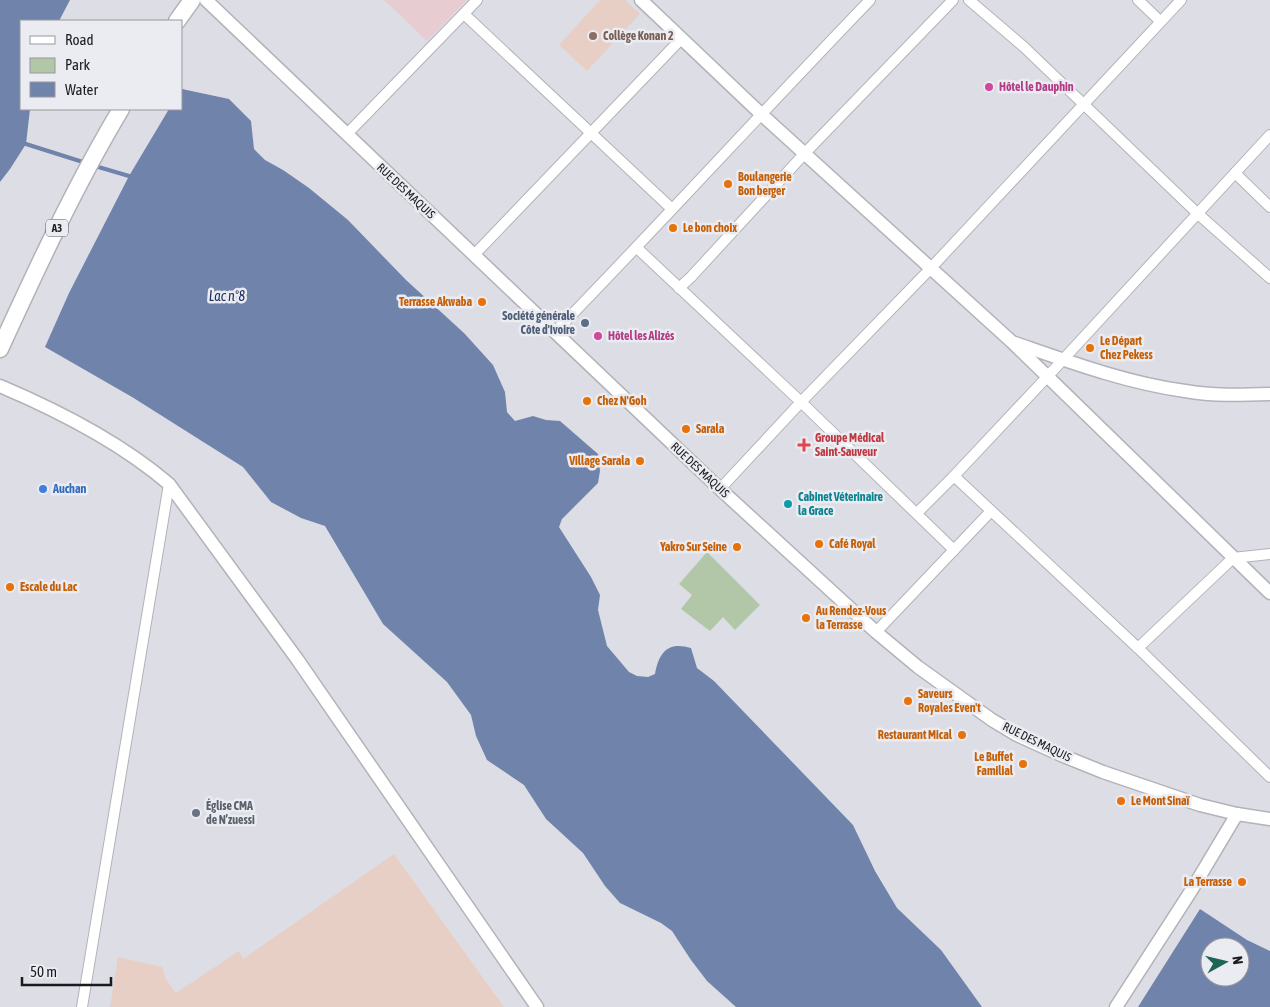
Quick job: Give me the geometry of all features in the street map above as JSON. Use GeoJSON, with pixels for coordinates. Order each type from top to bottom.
{"type":"FeatureCollection","features":[{"type":"Feature","properties":{"kind":"highway"},"geometry":{"type":"LineString","coordinates":[[178,20],[192,0]]}},
{"type":"Feature","properties":{"kind":"highway","name":"A3"},"geometry":{"type":"LineString","coordinates":[[0,349],[39,264],[119,110]]}},
{"type":"Feature","properties":{"kind":"street","name":"RUE DES MAQUIS"},"geometry":{"type":"LineString","coordinates":[[206,0],[720,489],[876,632],[965,702],[1017,735],[1103,772],[1200,805],[1237,814],[1270,819]]}},
{"type":"Feature","properties":{"kind":"street"},"geometry":{"type":"LineString","coordinates":[[346,134],[477,0]]}},
{"type":"Feature","properties":{"kind":"street"},"geometry":{"type":"LineString","coordinates":[[641,0],[761,114],[1012,342],[1270,593]]}},
{"type":"Feature","properties":{"kind":"street"},"geometry":{"type":"LineString","coordinates":[[555,332],[637,248],[870,0]]}},
{"type":"Feature","properties":{"kind":"street"},"geometry":{"type":"LineString","coordinates":[[679,288],[804,153],[953,0]]}},
{"type":"Feature","properties":{"kind":"street"},"geometry":{"type":"LineString","coordinates":[[970,0],[1024,47],[1197,213],[1270,278]]}},
{"type":"Feature","properties":{"kind":"street"},"geometry":{"type":"LineString","coordinates":[[1138,0],[1160,21]]}},
{"type":"Feature","properties":{"kind":"street"},"geometry":{"type":"LineString","coordinates":[[720,489],[930,269],[1181,0]]}},
{"type":"Feature","properties":{"kind":"street"},"geometry":{"type":"LineString","coordinates":[[464,14],[672,209]]}},
{"type":"Feature","properties":{"kind":"street"},"geometry":{"type":"LineString","coordinates":[[474,255],[682,38]]}},
{"type":"Feature","properties":{"kind":"street"},"geometry":{"type":"LineString","coordinates":[[917,513],[1047,377],[1270,135]]}},
{"type":"Feature","properties":{"kind":"street"},"geometry":{"type":"LineString","coordinates":[[1235,173],[1270,207]]}},
{"type":"Feature","properties":{"kind":"street"},"geometry":{"type":"LineString","coordinates":[[637,248],[801,402],[954,550]]}},
{"type":"Feature","properties":{"kind":"street"},"geometry":{"type":"LineString","coordinates":[[1012,342],[1102,372],[1186,392],[1235,395],[1270,394]]}},
{"type":"Feature","properties":{"kind":"street"},"geometry":{"type":"LineString","coordinates":[[0,386],[55,410],[102,438],[169,484],[303,667],[537,1007]]}},
{"type":"Feature","properties":{"kind":"street"},"geometry":{"type":"LineString","coordinates":[[954,476],[1138,648],[1270,777]]}},
{"type":"Feature","properties":{"kind":"street"},"geometry":{"type":"LineString","coordinates":[[82,1007],[169,484]]}},
{"type":"Feature","properties":{"kind":"street"},"geometry":{"type":"LineString","coordinates":[[876,632],[990,511]]}},
{"type":"Feature","properties":{"kind":"street"},"geometry":{"type":"LineString","coordinates":[[1138,648],[1233,558],[1270,554]]}},
{"type":"Feature","properties":{"kind":"street"},"geometry":{"type":"LineString","coordinates":[[1116,1007],[1191,891],[1237,814]]}},
{"type":"Feature","properties":{"kind":"shaded area"},"geometry":{"type":"Polygon","coordinates":[[[384,0],[467,0],[427,41],[384,0]]]}},
{"type":"Feature","properties":{"kind":"shaded area","name":"Collège Konan 2"},"geometry":{"type":"Polygon","coordinates":[[[600,0],[625,0],[640,14],[587,71],[559,45],[600,0]]]}},
{"type":"Feature","properties":{"kind":"shaded area"},"geometry":{"type":"Polygon","coordinates":[[[394,854],[504,1007],[110,1007],[118,957],[162,967],[166,979],[176,993],[239,951],[243,959],[394,854]]]}},
{"type":"Feature","properties":{"kind":"green space"},"geometry":{"type":"Polygon","coordinates":[[[707,552],[760,605],[735,630],[723,617],[710,631],[681,609],[692,595],[679,584],[707,552]]]}},
{"type":"Feature","properties":{"kind":"water"},"geometry":{"type":"Polygon","coordinates":[[[0,0],[70,0],[60,20],[20,20],[20,110],[30,110],[26,144],[0,182],[0,0]]]}},
{"type":"Feature","properties":{"kind":"water","name":"Lac n°8"},"geometry":{"type":"Polygon","coordinates":[[[182,89],[229,99],[251,121],[254,149],[265,160],[309,188],[348,220],[406,280],[464,333],[493,365],[505,392],[507,412],[515,421],[533,416],[546,420],[560,421],[598,454],[600,471],[598,483],[562,519],[559,527],[591,577],[600,595],[598,610],[607,646],[629,672],[637,676],[648,677],[655,674],[659,660],[666,650],[676,646],[691,648],[697,668],[714,681],[853,825],[875,871],[897,908],[941,950],[982,1007],[736,1007],[707,981],[672,931],[661,923],[620,903],[605,886],[583,853],[546,819],[524,785],[487,760],[476,736],[471,715],[447,682],[383,624],[325,526],[301,518],[271,502],[243,467],[132,397],[45,347],[69,293],[129,176],[168,110],[182,110],[182,89]]]}},
{"type":"Feature","properties":{"kind":"water"},"geometry":{"type":"Polygon","coordinates":[[[1200,909],[1242,937],[1200,937],[1200,987],[1250,987],[1250,941],[1270,951],[1270,1007],[1138,1007],[1200,909]]]}},
{"type":"Feature","properties":{"kind":"waterway"},"geometry":{"type":"LineString","coordinates":[[26,144],[86,163]]}},
{"type":"Feature","properties":{"kind":"waterway"},"geometry":{"type":"LineString","coordinates":[[95,166],[129,176]]}},
{"type":"Feature","properties":{"kind":"place","name":"Collège Konan 2"},"geometry":{"type":"Point","coordinates":[593,36]}},
{"type":"Feature","properties":{"kind":"place","name":"Hôtel le Dauphin"},"geometry":{"type":"Point","coordinates":[989,87]}},
{"type":"Feature","properties":{"kind":"place","name":"Boulangerie Bon berger"},"geometry":{"type":"Point","coordinates":[728,184]}},
{"type":"Feature","properties":{"kind":"place","name":"Le bon choix"},"geometry":{"type":"Point","coordinates":[673,228]}},
{"type":"Feature","properties":{"kind":"place","name":"Terrasse Akwaba"},"geometry":{"type":"Point","coordinates":[482,302]}},
{"type":"Feature","properties":{"kind":"place","name":"Société générale Côte d'Ivoire"},"geometry":{"type":"Point","coordinates":[585,323]}},
{"type":"Feature","properties":{"kind":"place","name":"Hôtel les Alizés"},"geometry":{"type":"Point","coordinates":[598,336]}},
{"type":"Feature","properties":{"kind":"place","name":"Le Départ Chez Pekess"},"geometry":{"type":"Point","coordinates":[1090,348]}},
{"type":"Feature","properties":{"kind":"place","name":"Chez N'Goh"},"geometry":{"type":"Point","coordinates":[587,401]}},
{"type":"Feature","properties":{"kind":"place","name":"Sarala"},"geometry":{"type":"Point","coordinates":[686,429]}},
{"type":"Feature","properties":{"kind":"place","name":"Groupe Médical Saint-Sauveur"},"geometry":{"type":"Point","coordinates":[804,445]}},
{"type":"Feature","properties":{"kind":"place","name":"Village Sarala"},"geometry":{"type":"Point","coordinates":[640,461]}},
{"type":"Feature","properties":{"kind":"place","name":"Auchan"},"geometry":{"type":"Point","coordinates":[43,489]}},
{"type":"Feature","properties":{"kind":"place","name":"Cabinet Véterinaire la Grace"},"geometry":{"type":"Point","coordinates":[788,504]}},
{"type":"Feature","properties":{"kind":"place","name":"Café Royal"},"geometry":{"type":"Point","coordinates":[819,544]}},
{"type":"Feature","properties":{"kind":"place","name":"Yakro Sur Seine"},"geometry":{"type":"Point","coordinates":[737,547]}},
{"type":"Feature","properties":{"kind":"place","name":"Escale du Lac"},"geometry":{"type":"Point","coordinates":[10,587]}},
{"type":"Feature","properties":{"kind":"place","name":"Au Rendez-Vous la Terrasse"},"geometry":{"type":"Point","coordinates":[806,618]}},
{"type":"Feature","properties":{"kind":"place","name":"Saveurs Royales Even't"},"geometry":{"type":"Point","coordinates":[908,701]}},
{"type":"Feature","properties":{"kind":"place","name":"Restaurant Mical"},"geometry":{"type":"Point","coordinates":[962,735]}},
{"type":"Feature","properties":{"kind":"place","name":"Le Buffet Familial"},"geometry":{"type":"Point","coordinates":[1023,764]}},
{"type":"Feature","properties":{"kind":"place","name":"Le Mont Sinaï"},"geometry":{"type":"Point","coordinates":[1121,801]}},
{"type":"Feature","properties":{"kind":"place","name":"Église CMA de N’zuessi"},"geometry":{"type":"Point","coordinates":[196,813]}},
{"type":"Feature","properties":{"kind":"place","name":"La Terrasse"},"geometry":{"type":"Point","coordinates":[1242,882]}}]}
